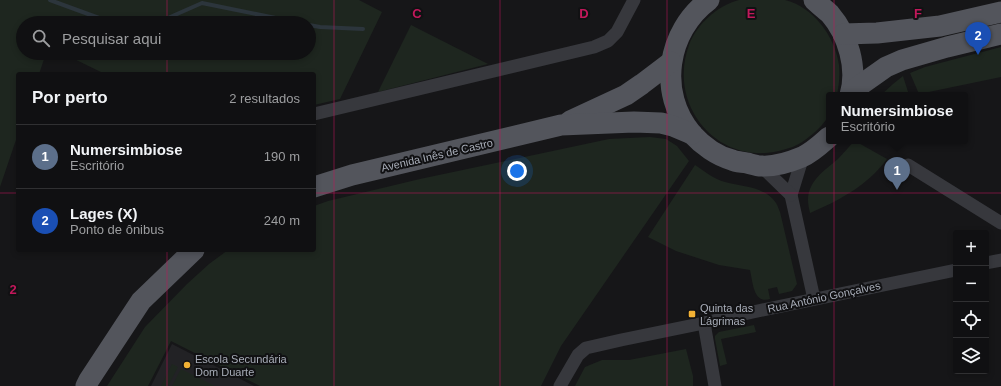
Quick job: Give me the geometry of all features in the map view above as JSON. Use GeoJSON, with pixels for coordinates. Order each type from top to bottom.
{"type":"FeatureCollection","features":[{"type":"Feature","properties":{"kind":"main road"},"geometry":{"type":"LineString","coordinates":[[709,0],[694,13],[683,28],[675,44],[671,62],[670,81],[674,100],[681,118],[692,134],[712,151],[731,160],[761,166],[783,164],[803,156],[817,148],[826,140]]}},
{"type":"Feature","properties":{"kind":"main road"},"geometry":{"type":"LineString","coordinates":[[814,0],[830,14],[843,34],[849,47],[853,76],[851,92]]}},
{"type":"Feature","properties":{"kind":"main road"},"geometry":{"type":"LineString","coordinates":[[843,34],[877,33],[940,26],[1001,12]]}},
{"type":"Feature","properties":{"kind":"main road"},"geometry":{"type":"LineString","coordinates":[[852,92],[886,67],[902,60],[1001,34]]}},
{"type":"Feature","properties":{"kind":"main road","name":"Avenida Inês de Castro"},"geometry":{"type":"LineString","coordinates":[[561,125],[626,95],[671,62]]}},
{"type":"Feature","properties":{"kind":"main road","name":"Avenida Inês de Castro"},"geometry":{"type":"LineString","coordinates":[[316,185],[352,175],[561,125],[634,122],[661,123],[692,134]]}},
{"type":"Feature","properties":{"kind":"main road"},"geometry":{"type":"LineString","coordinates":[[86,386],[141,301],[192,252]]}},
{"type":"Feature","properties":{"kind":"street"},"geometry":{"type":"LineString","coordinates":[[316,114],[594,47],[608,41],[617,32],[634,0]]}},
{"type":"Feature","properties":{"kind":"street"},"geometry":{"type":"LineString","coordinates":[[803,156],[791,195],[814,299]]}},
{"type":"Feature","properties":{"kind":"street"},"geometry":{"type":"LineString","coordinates":[[761,166],[791,195]]}},
{"type":"Feature","properties":{"kind":"street"},"geometry":{"type":"LineString","coordinates":[[908,166],[1001,223]]}},
{"type":"Feature","properties":{"kind":"street"},"geometry":{"type":"LineString","coordinates":[[989,262],[1001,260]]}},
{"type":"Feature","properties":{"kind":"street","name":"Rua António Gonçalves"},"geometry":{"type":"LineString","coordinates":[[560,386],[578,355],[586,348],[953,271]]}},
{"type":"Feature","properties":{"kind":"street"},"geometry":{"type":"LineString","coordinates":[[704,323],[714,386]]}},
{"type":"Feature","properties":{"kind":"shaded area"},"geometry":{"type":"Polygon","coordinates":[[[0,0],[359,0],[382,12],[340,99],[316,105],[316,72],[101,72],[76,60],[316,60],[316,16],[16,16],[16,60],[44,60],[40,72],[16,72],[16,140],[0,187],[0,0]]]}},
{"type":"Feature","properties":{"kind":"shaded area"},"geometry":{"type":"Polygon","coordinates":[[[739,0],[785,0],[795,4],[805,9],[821,24],[833,44],[839,65],[837,92],[826,92],[826,119],[821,126],[796,146],[763,153],[741,150],[721,142],[705,128],[693,111],[685,91],[684,68],[689,45],[697,30],[709,17],[716,11],[739,0]]]}},
{"type":"Feature","properties":{"kind":"shaded area"},"geometry":{"type":"Polygon","coordinates":[[[411,25],[488,64],[378,92],[411,25]]]}},
{"type":"Feature","properties":{"kind":"shaded area"},"geometry":{"type":"Polygon","coordinates":[[[1001,47],[1001,77],[929,92],[918,92],[910,73],[925,67],[1001,47]]]}},
{"type":"Feature","properties":{"kind":"shaded area"},"geometry":{"type":"Polygon","coordinates":[[[903,76],[908,92],[884,92],[903,76]]]}},
{"type":"Feature","properties":{"kind":"shaded area"},"geometry":{"type":"Polygon","coordinates":[[[650,137],[666,139],[677,146],[689,161],[561,346],[541,386],[260,386],[171,341],[148,386],[107,386],[145,327],[187,284],[209,264],[225,252],[316,252],[316,205],[328,201],[420,179],[609,139],[650,137]]]}},
{"type":"Feature","properties":{"kind":"shaded area"},"geometry":{"type":"Polygon","coordinates":[[[860,144],[887,159],[862,185],[832,203],[810,213],[808,202],[809,193],[814,182],[818,176],[838,159],[851,145],[860,144]]]}},
{"type":"Feature","properties":{"kind":"shaded area"},"geometry":{"type":"Polygon","coordinates":[[[695,165],[721,181],[753,188],[766,193],[776,203],[780,212],[797,284],[792,291],[779,294],[777,287],[768,289],[770,299],[764,300],[757,295],[755,291],[750,270],[719,265],[676,251],[648,237],[695,165]]]}},
{"type":"Feature","properties":{"kind":"shaded area"},"geometry":{"type":"Polygon","coordinates":[[[754,325],[756,332],[721,339],[727,364],[720,366],[715,336],[719,332],[754,325]]]}},
{"type":"Feature","properties":{"kind":"shaded area","name":"Escola Secundária Dom Duarte"},"geometry":{"type":"Polygon","coordinates":[[[172,344],[254,386],[151,386],[172,344]]]}},
{"type":"Feature","properties":{"kind":"shaded area"},"geometry":{"type":"Polygon","coordinates":[[[686,349],[693,376],[693,386],[575,386],[585,367],[602,360],[629,360],[686,349]]]}},
{"type":"Feature","properties":{"kind":"shaded area"},"geometry":{"type":"Polygon","coordinates":[[[172,364],[178,367],[168,386],[161,386],[172,364]]]}},
{"type":"Feature","properties":{"kind":"shaded area"},"geometry":{"type":"Polygon","coordinates":[[[181,369],[215,386],[172,386],[181,369]]]}},
{"type":"Feature","properties":{"kind":"waterway"},"geometry":{"type":"LineString","coordinates":[[50,0],[94,16]]}},
{"type":"Feature","properties":{"kind":"waterway"},"geometry":{"type":"LineString","coordinates":[[173,16],[202,3],[266,16]]}},
{"type":"Feature","properties":{"kind":"waterway"},"geometry":{"type":"LineString","coordinates":[[316,26],[363,29]]}},
{"type":"Feature","properties":{"kind":"place","name":"Lages (X)"},"geometry":{"type":"Point","coordinates":[978,55]}},
{"type":"Feature","properties":{"kind":"place","name":"Numersimbiose"},"geometry":{"type":"Point","coordinates":[897,190]}},
{"type":"Feature","properties":{"kind":"place","name":"Quinta das Lágrimas"},"geometry":{"type":"Point","coordinates":[692,314]}},
{"type":"Feature","properties":{"kind":"place","name":"Escola Secundária Dom Duarte"},"geometry":{"type":"Point","coordinates":[187,365]}}]}
